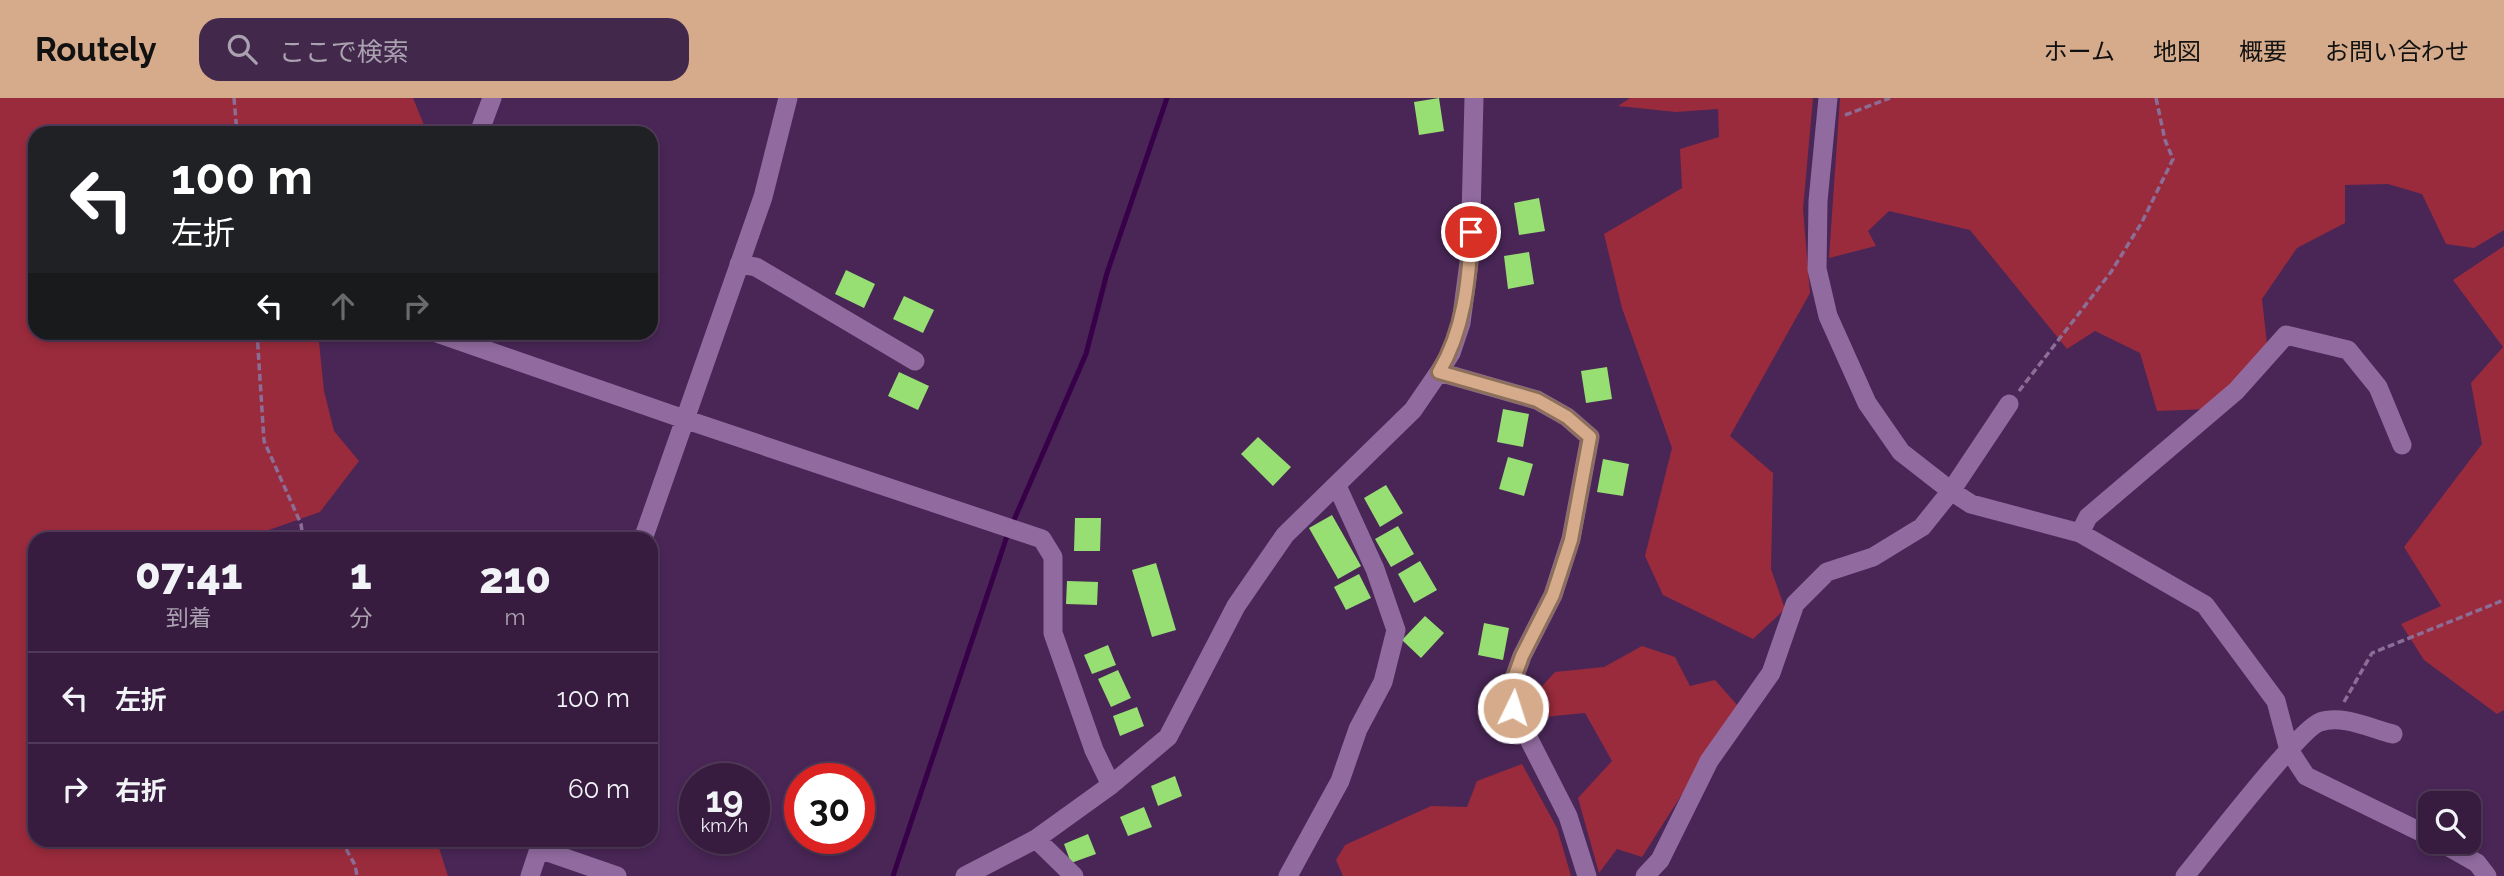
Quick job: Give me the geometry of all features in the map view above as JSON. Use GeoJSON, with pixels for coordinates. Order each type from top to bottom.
{"type":"FeatureCollection","features":[{"type":"Feature","properties":{"kind":"street"},"geometry":{"type":"LineString","coordinates":[[482,126],[492,98]]}},
{"type":"Feature","properties":{"kind":"street"},"geometry":{"type":"LineString","coordinates":[[645,532],[763,197],[788,98]]}},
{"type":"Feature","properties":{"kind":"street"},"geometry":{"type":"LineString","coordinates":[[965,876],[1036,839],[1111,785],[1168,737],[1236,607],[1285,535],[1413,410],[1439,372],[1451,353],[1461,323],[1470,255],[1474,98]]}},
{"type":"Feature","properties":{"kind":"street"},"geometry":{"type":"LineString","coordinates":[[1828,98],[1818,201],[1817,269],[1828,316],[1867,403],[1901,452],[1971,503],[2080,533],[2205,604],[2276,701],[2289,750],[2306,776],[2418,831]]}},
{"type":"Feature","properties":{"kind":"street"},"geometry":{"type":"LineString","coordinates":[[739,264],[755,267],[915,361]]}},
{"type":"Feature","properties":{"kind":"street"},"geometry":{"type":"LineString","coordinates":[[2080,533],[2088,517],[2236,390],[2286,335],[2348,350],[2378,387],[2402,445]]}},
{"type":"Feature","properties":{"kind":"street"},"geometry":{"type":"LineString","coordinates":[[457,340],[1042,539],[1053,557],[1053,633],[1094,750],[1111,785]]}},
{"type":"Feature","properties":{"kind":"street"},"geometry":{"type":"LineString","coordinates":[[1439,372],[1537,400],[1567,417],[1590,437],[1571,540],[1553,595],[1522,656],[1513,681],[1513,708],[1568,816],[1587,876]]}},
{"type":"Feature","properties":{"kind":"street"},"geometry":{"type":"LineString","coordinates":[[1644,876],[1660,860],[1709,761],[1771,673],[1795,604],[1827,572],[1873,557],[1922,527],[1951,491],[2009,404]]}},
{"type":"Feature","properties":{"kind":"street"},"geometry":{"type":"LineString","coordinates":[[1288,876],[1340,782],[1358,729],[1383,682],[1396,630],[1364,543],[1337,486]]}},
{"type":"Feature","properties":{"kind":"street"},"geometry":{"type":"LineString","coordinates":[[2185,876],[2289,750],[2317,722],[2334,719],[2393,734]]}},
{"type":"Feature","properties":{"kind":"street"},"geometry":{"type":"LineString","coordinates":[[1036,839],[1074,876]]}},
{"type":"Feature","properties":{"kind":"street"},"geometry":{"type":"LineString","coordinates":[[530,876],[540,847]]}},
{"type":"Feature","properties":{"kind":"street"},"geometry":{"type":"LineString","coordinates":[[546,847],[617,876]]}},
{"type":"Feature","properties":{"kind":"street"},"geometry":{"type":"LineString","coordinates":[[2461,854],[2477,863],[2487,876]]}},
{"type":"Feature","properties":{"kind":"path"},"geometry":{"type":"LineString","coordinates":[[234,98],[236,126]]}},
{"type":"Feature","properties":{"kind":"path"},"geometry":{"type":"LineString","coordinates":[[1826,122],[1889,98]]}},
{"type":"Feature","properties":{"kind":"path"},"geometry":{"type":"LineString","coordinates":[[2009,404],[2111,272],[2142,222],[2174,159],[2165,140],[2156,98]]}},
{"type":"Feature","properties":{"kind":"path"},"geometry":{"type":"LineString","coordinates":[[258,340],[264,441],[301,524],[302,532]]}},
{"type":"Feature","properties":{"kind":"path"},"geometry":{"type":"LineString","coordinates":[[2334,719],[2372,653],[2504,600]]}},
{"type":"Feature","properties":{"kind":"path"},"geometry":{"type":"LineString","coordinates":[[345,847],[355,865],[357,876]]}},
{"type":"Feature","properties":{"kind":"shaded area"},"geometry":{"type":"Polygon","coordinates":[[[0,98],[413,98],[424,126],[28,126],[28,340],[320,340],[324,391],[334,431],[359,461],[320,512],[266,532],[28,532],[28,847],[438,847],[448,876],[0,876],[0,98]]]}},
{"type":"Feature","properties":{"kind":"shaded area"},"geometry":{"type":"Polygon","coordinates":[[[1630,98],[1813,98],[1803,209],[1810,293],[1730,436],[1773,473],[1771,569],[1785,609],[1753,639],[1663,595],[1645,556],[1672,448],[1622,308],[1604,234],[1682,188],[1680,149],[1719,137],[1718,109],[1676,112],[1618,106],[1630,98]]]}},
{"type":"Feature","properties":{"kind":"shaded area"},"geometry":{"type":"Polygon","coordinates":[[[1840,98],[2504,98],[2504,230],[2474,248],[2446,244],[2422,194],[2388,184],[2345,185],[2345,223],[2297,248],[2262,299],[2267,344],[2208,409],[2157,411],[2140,353],[2095,331],[2067,349],[1970,230],[1889,211],[1868,231],[1876,246],[1829,258],[1840,98]]]}},
{"type":"Feature","properties":{"kind":"shaded area"},"geometry":{"type":"Polygon","coordinates":[[[2504,246],[2504,710],[2497,714],[2424,660],[2401,624],[2441,606],[2404,547],[2482,444],[2471,383],[2503,347],[2453,280],[2504,246]]]}},
{"type":"Feature","properties":{"kind":"shaded area"},"geometry":{"type":"Polygon","coordinates":[[[1642,646],[1675,657],[1690,686],[1715,680],[1738,706],[1642,857],[1617,849],[1599,873],[1578,798],[1612,761],[1585,713],[1533,718],[1532,697],[1555,672],[1604,667],[1642,646]]]}},
{"type":"Feature","properties":{"kind":"shaded area"},"geometry":{"type":"Polygon","coordinates":[[[1522,764],[1557,828],[1571,876],[1343,876],[1336,860],[1345,845],[1431,806],[1467,807],[1477,781],[1522,764]]]}},
{"type":"Feature","properties":{"kind":"building"},"geometry":{"type":"Polygon","coordinates":[[[1439,98],[1444,131],[1419,135],[1414,102],[1439,98]]]}},
{"type":"Feature","properties":{"kind":"building"},"geometry":{"type":"Polygon","coordinates":[[[1539,198],[1545,231],[1519,235],[1514,203],[1539,198]]]}},
{"type":"Feature","properties":{"kind":"building"},"geometry":{"type":"Polygon","coordinates":[[[1529,252],[1534,284],[1508,289],[1504,256],[1529,252]]]}},
{"type":"Feature","properties":{"kind":"building"},"geometry":{"type":"Polygon","coordinates":[[[846,270],[875,284],[864,308],[835,294],[846,270]]]}},
{"type":"Feature","properties":{"kind":"building"},"geometry":{"type":"Polygon","coordinates":[[[904,296],[934,310],[923,333],[893,319],[904,296]]]}},
{"type":"Feature","properties":{"kind":"building"},"geometry":{"type":"Polygon","coordinates":[[[1607,367],[1612,399],[1586,403],[1581,371],[1607,367]]]}},
{"type":"Feature","properties":{"kind":"building"},"geometry":{"type":"Polygon","coordinates":[[[899,372],[929,386],[918,410],[888,396],[899,372]]]}},
{"type":"Feature","properties":{"kind":"building"},"geometry":{"type":"Polygon","coordinates":[[[1503,409],[1529,414],[1523,447],[1497,442],[1503,409]]]}},
{"type":"Feature","properties":{"kind":"building"},"geometry":{"type":"Polygon","coordinates":[[[1258,437],[1291,467],[1273,486],[1241,454],[1258,437]]]}},
{"type":"Feature","properties":{"kind":"building"},"geometry":{"type":"Polygon","coordinates":[[[1508,457],[1533,464],[1524,496],[1499,489],[1508,457]]]}},
{"type":"Feature","properties":{"kind":"building"},"geometry":{"type":"Polygon","coordinates":[[[1603,459],[1629,464],[1623,496],[1597,492],[1603,459]]]}},
{"type":"Feature","properties":{"kind":"building"},"geometry":{"type":"Polygon","coordinates":[[[1386,485],[1403,513],[1380,527],[1364,498],[1386,485]]]}},
{"type":"Feature","properties":{"kind":"building"},"geometry":{"type":"Polygon","coordinates":[[[1332,515],[1361,566],[1338,579],[1309,528],[1332,515]]]}},
{"type":"Feature","properties":{"kind":"building"},"geometry":{"type":"Polygon","coordinates":[[[1075,518],[1101,518],[1100,551],[1074,551],[1075,518]]]}},
{"type":"Feature","properties":{"kind":"building"},"geometry":{"type":"Polygon","coordinates":[[[1398,526],[1414,554],[1391,567],[1375,539],[1398,526]]]}},
{"type":"Feature","properties":{"kind":"building"},"geometry":{"type":"Polygon","coordinates":[[[1420,561],[1437,590],[1414,603],[1398,574],[1420,561]]]}},
{"type":"Feature","properties":{"kind":"building"},"geometry":{"type":"Polygon","coordinates":[[[1156,563],[1176,630],[1152,637],[1132,570],[1156,563]]]}},
{"type":"Feature","properties":{"kind":"building"},"geometry":{"type":"Polygon","coordinates":[[[1359,574],[1371,598],[1346,610],[1334,587],[1359,574]]]}},
{"type":"Feature","properties":{"kind":"building"},"geometry":{"type":"Polygon","coordinates":[[[1067,581],[1098,582],[1097,605],[1066,604],[1067,581]]]}},
{"type":"Feature","properties":{"kind":"building"},"geometry":{"type":"Polygon","coordinates":[[[1425,616],[1444,633],[1421,658],[1402,640],[1425,616]]]}},
{"type":"Feature","properties":{"kind":"building"},"geometry":{"type":"Polygon","coordinates":[[[1484,623],[1509,628],[1503,660],[1478,655],[1484,623]]]}},
{"type":"Feature","properties":{"kind":"building"},"geometry":{"type":"Polygon","coordinates":[[[1108,645],[1116,665],[1092,674],[1084,655],[1108,645]]]}},
{"type":"Feature","properties":{"kind":"building"},"geometry":{"type":"Polygon","coordinates":[[[1118,670],[1131,698],[1111,707],[1098,679],[1118,670]]]}},
{"type":"Feature","properties":{"kind":"building"},"geometry":{"type":"Polygon","coordinates":[[[1137,707],[1144,726],[1120,736],[1113,716],[1137,707]]]}},
{"type":"Feature","properties":{"kind":"building"},"geometry":{"type":"Polygon","coordinates":[[[1175,776],[1182,796],[1158,806],[1151,786],[1175,776]]]}},
{"type":"Feature","properties":{"kind":"building"},"geometry":{"type":"Polygon","coordinates":[[[1144,807],[1152,827],[1128,836],[1120,817],[1144,807]]]}},
{"type":"Feature","properties":{"kind":"building"},"geometry":{"type":"Polygon","coordinates":[[[1088,834],[1096,854],[1071,863],[1064,844],[1088,834]]]}},
{"type":"Feature","properties":{"kind":"waterway"},"geometry":{"type":"LineString","coordinates":[[893,876],[1007,536],[1086,354],[1107,273],[1167,98]]}},
{"type":"Feature","properties":{"kind":"route"},"geometry":{"type":"LineString","coordinates":[[1471,232],[1461,323],[1451,353],[1439,372],[1537,400],[1567,417],[1590,437],[1571,540],[1553,595],[1522,656],[1513,681],[1513,708]]}}]}
